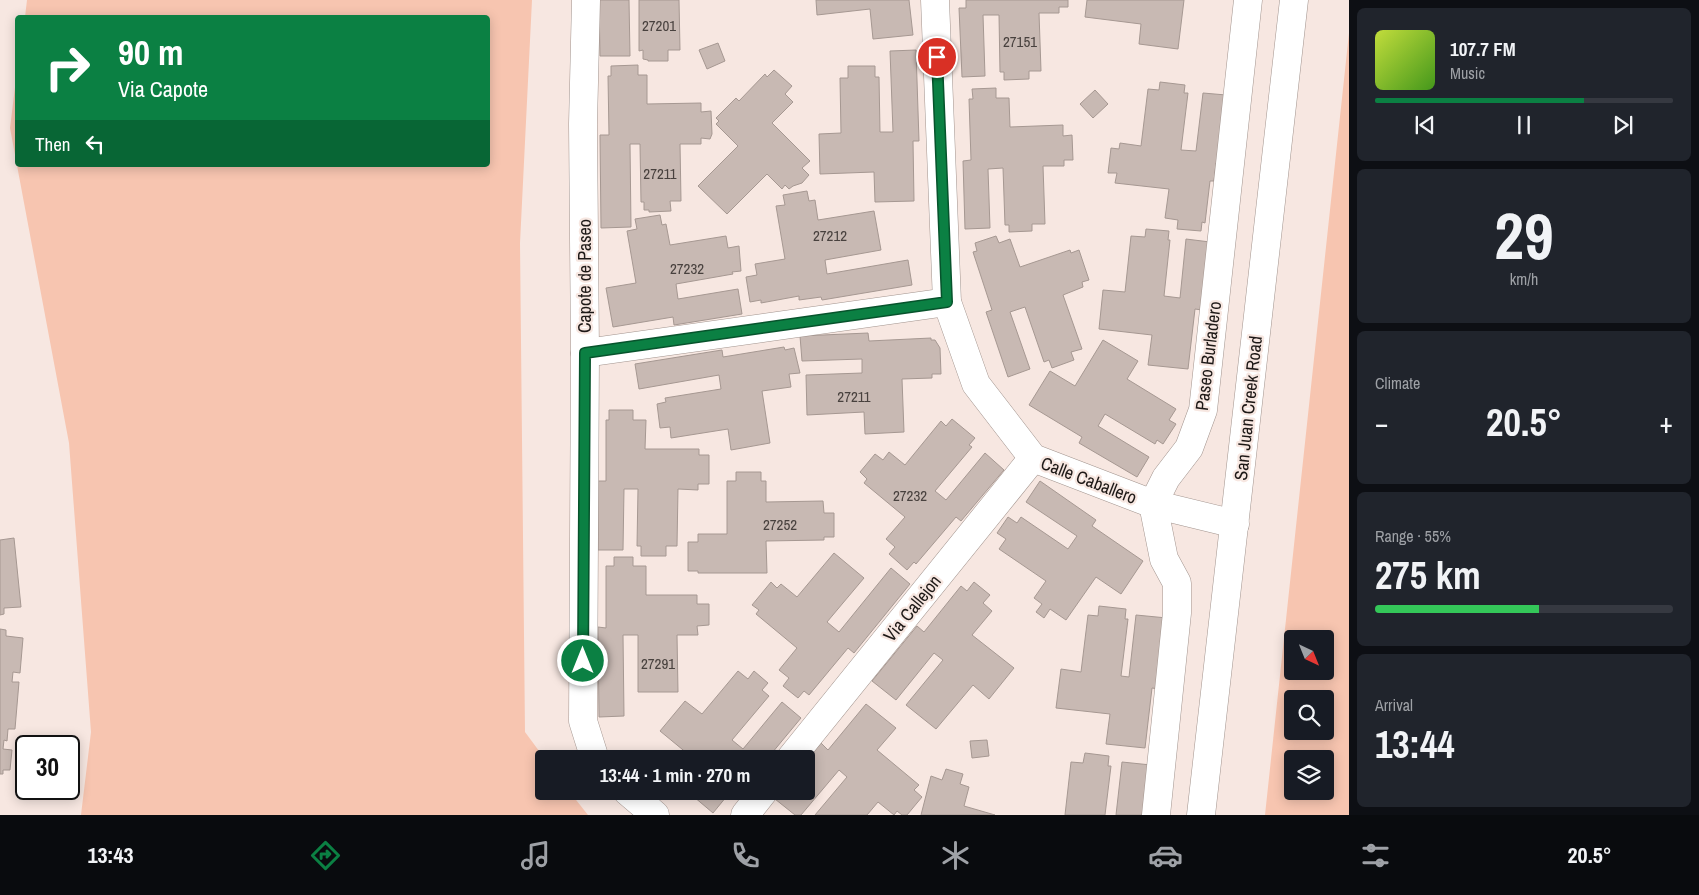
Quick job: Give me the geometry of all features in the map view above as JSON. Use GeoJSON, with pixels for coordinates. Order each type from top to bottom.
{"type":"FeatureCollection","features":[{"type":"Feature","properties":{"kind":"street","name":"Capote de Paseo"},"geometry":{"type":"LineString","coordinates":[[586,0],[583,124],[585,353],[583,721],[592,750]]}},
{"type":"Feature","properties":{"kind":"street","name":"Calle Caballero"},"geometry":{"type":"LineString","coordinates":[[935,0],[947,302],[976,384],[1033,458],[1153,504],[1235,524]]}},
{"type":"Feature","properties":{"kind":"street","name":"Paseo Burladero"},"geometry":{"type":"LineString","coordinates":[[1153,504],[1166,478],[1189,448],[1203,410],[1248,0]]}},
{"type":"Feature","properties":{"kind":"street","name":"San Juan Creek Road"},"geometry":{"type":"LineString","coordinates":[[1201,815],[1294,0]]}},
{"type":"Feature","properties":{"kind":"street"},"geometry":{"type":"LineString","coordinates":[[585,353],[947,302]]}},
{"type":"Feature","properties":{"kind":"street","name":"Via Callejon"},"geometry":{"type":"LineString","coordinates":[[797,750],[1033,458]]}},
{"type":"Feature","properties":{"kind":"street"},"geometry":{"type":"LineString","coordinates":[[1153,504],[1164,559],[1177,583],[1177,613],[1156,815]]}},
{"type":"Feature","properties":{"kind":"street"},"geometry":{"type":"LineString","coordinates":[[638,800],[655,815]]}},
{"type":"Feature","properties":{"kind":"street"},"geometry":{"type":"LineString","coordinates":[[745,815],[757,800]]}},
{"type":"Feature","properties":{"kind":"shaded area"},"geometry":{"type":"Polygon","coordinates":[[[27,0],[532,0],[520,243],[525,732],[538,750],[535,750],[535,800],[576,800],[588,815],[81,815],[91,732],[69,443],[17,167],[490,167],[490,15],[25,15],[27,0]]]}},
{"type":"Feature","properties":{"kind":"shaded area"},"geometry":{"type":"Polygon","coordinates":[[[1349,33],[1349,815],[1265,815],[1284,638],[1284,680],[1334,680],[1334,630],[1285,630],[1349,33]]]}},
{"type":"Feature","properties":{"kind":"shaded area"},"geometry":{"type":"Polygon","coordinates":[[[15,87],[15,155],[10,128],[15,87]]]}},
{"type":"Feature","properties":{"kind":"building"},"geometry":{"type":"Polygon","coordinates":[[[599,0],[629,0],[630,56],[600,56],[599,0]]]}},
{"type":"Feature","properties":{"kind":"building"},"geometry":{"type":"Polygon","coordinates":[[[639,0],[679,0],[680,50],[668,50],[668,61],[648,61],[643,59],[643,50],[639,51],[639,0]]]}},
{"type":"Feature","properties":{"kind":"building"},"geometry":{"type":"Polygon","coordinates":[[[816,0],[909,0],[913,35],[873,39],[870,9],[817,15],[816,0]]]}},
{"type":"Feature","properties":{"kind":"building"},"geometry":{"type":"Polygon","coordinates":[[[966,0],[1068,0],[1068,7],[1059,7],[1059,13],[1039,13],[1041,71],[1029,71],[1029,79],[1004,80],[1004,72],[1000,72],[999,15],[983,15],[985,76],[962,77],[959,8],[966,8],[966,0]]]}},
{"type":"Feature","properties":{"kind":"building"},"geometry":{"type":"Polygon","coordinates":[[[1087,0],[1184,0],[1178,49],[1139,44],[1141,24],[1085,17],[1087,0]]]}},
{"type":"Feature","properties":{"kind":"building"},"geometry":{"type":"Polygon","coordinates":[[[718,43],[725,61],[707,69],[699,50],[718,43]]]}},
{"type":"Feature","properties":{"kind":"building"},"geometry":{"type":"Polygon","coordinates":[[[916,50],[919,141],[913,141],[914,201],[875,202],[874,172],[820,174],[819,134],[841,133],[840,78],[848,78],[848,66],[875,66],[875,77],[879,77],[880,132],[893,132],[890,51],[916,50]]]}},
{"type":"Feature","properties":{"kind":"building"},"geometry":{"type":"Polygon","coordinates":[[[638,65],[638,75],[647,75],[647,104],[701,103],[701,112],[711,111],[712,134],[710,139],[701,138],[701,144],[680,144],[681,201],[670,201],[671,211],[649,212],[649,210],[644,210],[644,202],[641,202],[640,144],[630,144],[631,227],[601,228],[600,135],[609,135],[608,76],[611,76],[611,66],[638,65]]]}},
{"type":"Feature","properties":{"kind":"building"},"geometry":{"type":"Polygon","coordinates":[[[774,70],[792,86],[785,94],[793,102],[772,123],[810,161],[802,168],[809,175],[802,183],[789,189],[785,185],[782,189],[767,174],[727,214],[698,186],[738,146],[716,124],[719,121],[716,118],[736,98],[739,101],[765,74],[767,77],[774,70]]]}},
{"type":"Feature","properties":{"kind":"building"},"geometry":{"type":"Polygon","coordinates":[[[1160,82],[1185,85],[1184,93],[1188,93],[1181,150],[1196,151],[1203,93],[1226,95],[1219,163],[1216,163],[1214,181],[1210,181],[1205,223],[1202,222],[1201,231],[1177,229],[1178,220],[1165,218],[1169,189],[1115,183],[1117,173],[1108,173],[1111,148],[1119,149],[1120,143],[1141,146],[1148,89],[1159,90],[1160,82]]]}},
{"type":"Feature","properties":{"kind":"building"},"geometry":{"type":"Polygon","coordinates":[[[996,88],[996,98],[1009,98],[1010,127],[1063,125],[1063,136],[1072,135],[1073,160],[1064,160],[1064,166],[1043,166],[1045,224],[1032,224],[1032,231],[1009,232],[1009,225],[1005,225],[1003,168],[988,169],[990,228],[965,229],[963,161],[971,160],[969,99],[973,99],[972,89],[996,88]]]}},
{"type":"Feature","properties":{"kind":"building"},"geometry":{"type":"Polygon","coordinates":[[[1095,90],[1108,104],[1093,118],[1080,104],[1095,90]]]}},
{"type":"Feature","properties":{"kind":"building"},"geometry":{"type":"Polygon","coordinates":[[[807,191],[809,201],[815,200],[818,220],[874,211],[881,250],[825,260],[827,274],[908,260],[912,285],[822,300],[821,297],[799,300],[799,296],[761,303],[761,300],[750,302],[746,277],[757,275],[755,264],[785,259],[776,206],[785,205],[783,195],[807,191]]]}},
{"type":"Feature","properties":{"kind":"building"},"geometry":{"type":"Polygon","coordinates":[[[660,215],[662,225],[666,224],[670,245],[726,236],[728,248],[739,246],[741,271],[676,284],[678,299],[738,289],[742,314],[674,325],[673,317],[613,327],[606,288],[636,283],[627,231],[637,229],[635,219],[660,215]]]}},
{"type":"Feature","properties":{"kind":"building"},"geometry":{"type":"Polygon","coordinates":[[[1146,229],[1169,231],[1168,240],[1170,240],[1164,296],[1180,298],[1186,239],[1210,242],[1202,310],[1195,309],[1188,369],[1148,365],[1152,335],[1099,329],[1103,290],[1125,292],[1131,236],[1145,237],[1146,229]]]}},
{"type":"Feature","properties":{"kind":"building"},"geometry":{"type":"Polygon","coordinates":[[[996,236],[999,243],[1010,239],[1020,267],[1070,250],[1071,253],[1079,250],[1089,280],[1082,282],[1083,287],[1063,295],[1082,349],[1071,352],[1074,360],[1052,368],[1049,360],[1044,362],[1025,307],[1010,312],[1030,369],[1008,377],[986,312],[992,310],[973,252],[977,251],[975,243],[996,236]]]}},
{"type":"Feature","properties":{"kind":"building"},"geometry":{"type":"Polygon","coordinates":[[[868,333],[869,341],[931,338],[931,340],[935,340],[940,348],[941,374],[932,374],[932,378],[902,379],[904,432],[865,434],[864,412],[807,415],[806,375],[862,373],[862,359],[802,361],[800,336],[868,333]]]}},
{"type":"Feature","properties":{"kind":"building"},"geometry":{"type":"Polygon","coordinates":[[[1103,340],[1138,361],[1127,379],[1176,409],[1169,420],[1176,424],[1163,444],[1157,440],[1155,444],[1105,414],[1098,426],[1149,457],[1137,477],[1079,443],[1082,437],[1029,405],[1050,371],[1075,386],[1103,340]]]}},
{"type":"Feature","properties":{"kind":"building"},"geometry":{"type":"Polygon","coordinates":[[[784,347],[785,350],[794,348],[800,373],[789,374],[791,387],[762,391],[770,443],[731,450],[728,429],[671,438],[670,427],[660,428],[657,404],[666,402],[665,398],[721,389],[719,375],[639,389],[635,364],[722,350],[723,357],[784,347]]]}},
{"type":"Feature","properties":{"kind":"building"},"geometry":{"type":"Polygon","coordinates":[[[609,410],[633,410],[633,420],[646,420],[645,449],[699,449],[699,455],[709,455],[709,484],[698,484],[698,490],[678,489],[677,546],[666,546],[666,556],[641,556],[641,546],[637,546],[638,489],[624,489],[623,550],[598,550],[598,481],[606,481],[606,420],[609,420],[609,410]]]}},
{"type":"Feature","properties":{"kind":"building"},"geometry":{"type":"Polygon","coordinates":[[[952,419],[975,438],[969,445],[972,447],[935,491],[946,500],[985,453],[1004,470],[961,521],[956,517],[916,564],[914,562],[907,570],[889,554],[895,547],[886,539],[905,517],[864,483],[867,479],[860,472],[875,454],[883,460],[889,452],[905,465],[941,421],[946,426],[952,419]]]}},
{"type":"Feature","properties":{"kind":"building"},"geometry":{"type":"Polygon","coordinates":[[[736,472],[761,472],[761,481],[766,481],[766,502],[823,501],[824,513],[834,513],[834,537],[824,537],[824,540],[766,541],[767,573],[698,573],[698,571],[688,571],[688,542],[698,542],[698,534],[727,534],[727,481],[736,481],[736,472]]]}},
{"type":"Feature","properties":{"kind":"building"},"geometry":{"type":"Polygon","coordinates":[[[1040,481],[1096,520],[1092,526],[1143,561],[1121,594],[1096,577],[1066,620],[1050,609],[1044,618],[1036,612],[1042,604],[1034,598],[1046,581],[999,549],[1006,539],[997,533],[1008,517],[1017,523],[1021,517],[1068,549],[1077,536],[1026,502],[1040,481]]]}},
{"type":"Feature","properties":{"kind":"building"},"geometry":{"type":"Polygon","coordinates":[[[14,538],[21,607],[4,608],[4,614],[0,615],[0,540],[14,538]]]}},
{"type":"Feature","properties":{"kind":"building"},"geometry":{"type":"Polygon","coordinates":[[[834,553],[864,578],[827,622],[839,632],[891,568],[910,584],[854,653],[848,648],[809,695],[804,691],[798,698],[783,686],[789,678],[779,670],[797,648],[756,614],[759,610],[752,605],[771,582],[777,588],[781,584],[797,597],[834,553]]]}},
{"type":"Feature","properties":{"kind":"building"},"geometry":{"type":"Polygon","coordinates":[[[614,557],[633,557],[633,566],[646,566],[646,595],[697,595],[697,604],[709,604],[709,625],[697,626],[698,635],[677,635],[678,692],[638,692],[638,635],[623,635],[624,716],[599,717],[598,627],[606,628],[606,566],[614,566],[614,557]]]}},
{"type":"Feature","properties":{"kind":"building"},"geometry":{"type":"Polygon","coordinates":[[[974,582],[990,595],[983,603],[992,611],[972,635],[1014,668],[989,699],[973,685],[936,729],[906,705],[943,660],[934,653],[896,700],[872,681],[917,626],[924,632],[961,586],[967,591],[974,582]]]}},
{"type":"Feature","properties":{"kind":"building"},"geometry":{"type":"Polygon","coordinates":[[[1099,606],[1126,609],[1125,619],[1128,619],[1121,676],[1129,677],[1136,615],[1167,618],[1159,689],[1152,688],[1145,748],[1106,744],[1110,714],[1056,708],[1061,669],[1081,672],[1088,615],[1098,616],[1099,606]]]}},
{"type":"Feature","properties":{"kind":"building"},"geometry":{"type":"Polygon","coordinates":[[[0,629],[6,630],[6,636],[23,638],[20,673],[13,672],[12,682],[19,682],[15,729],[8,729],[7,741],[4,740],[3,749],[12,750],[10,770],[3,770],[3,774],[0,774],[0,629]]]}},
{"type":"Feature","properties":{"kind":"building"},"geometry":{"type":"Polygon","coordinates":[[[738,671],[748,679],[754,671],[768,683],[762,690],[769,696],[732,740],[743,749],[782,702],[801,718],[774,750],[683,750],[660,731],[685,701],[702,714],[738,671]]]}},
{"type":"Feature","properties":{"kind":"building"},"geometry":{"type":"Polygon","coordinates":[[[866,704],[896,728],[877,750],[919,785],[914,790],[922,797],[907,815],[902,815],[897,811],[894,815],[878,802],[867,815],[815,815],[847,777],[839,770],[815,798],[815,750],[821,743],[828,750],[866,704]]]}},
{"type":"Feature","properties":{"kind":"building"},"geometry":{"type":"Polygon","coordinates":[[[987,740],[989,756],[972,758],[970,741],[987,740]]]}},
{"type":"Feature","properties":{"kind":"building"},"geometry":{"type":"Polygon","coordinates":[[[1085,753],[1109,756],[1108,766],[1111,766],[1105,815],[1065,815],[1071,762],[1083,763],[1085,753]]]}},
{"type":"Feature","properties":{"kind":"building"},"geometry":{"type":"Polygon","coordinates":[[[1122,762],[1151,765],[1145,815],[1116,815],[1122,762]]]}},
{"type":"Feature","properties":{"kind":"building"},"geometry":{"type":"Polygon","coordinates":[[[946,769],[963,774],[960,784],[969,787],[964,806],[995,815],[921,815],[931,776],[942,780],[946,769]]]}},
{"type":"Feature","properties":{"kind":"building"},"geometry":{"type":"Polygon","coordinates":[[[698,800],[724,800],[713,813],[698,800]]]}},
{"type":"Feature","properties":{"kind":"building"},"geometry":{"type":"Polygon","coordinates":[[[776,800],[814,800],[801,815],[795,815],[776,800]]]}},
{"type":"Feature","properties":{"kind":"route"},"geometry":{"type":"LineString","coordinates":[[583,661],[585,353],[947,302],[937,57]]}}]}
